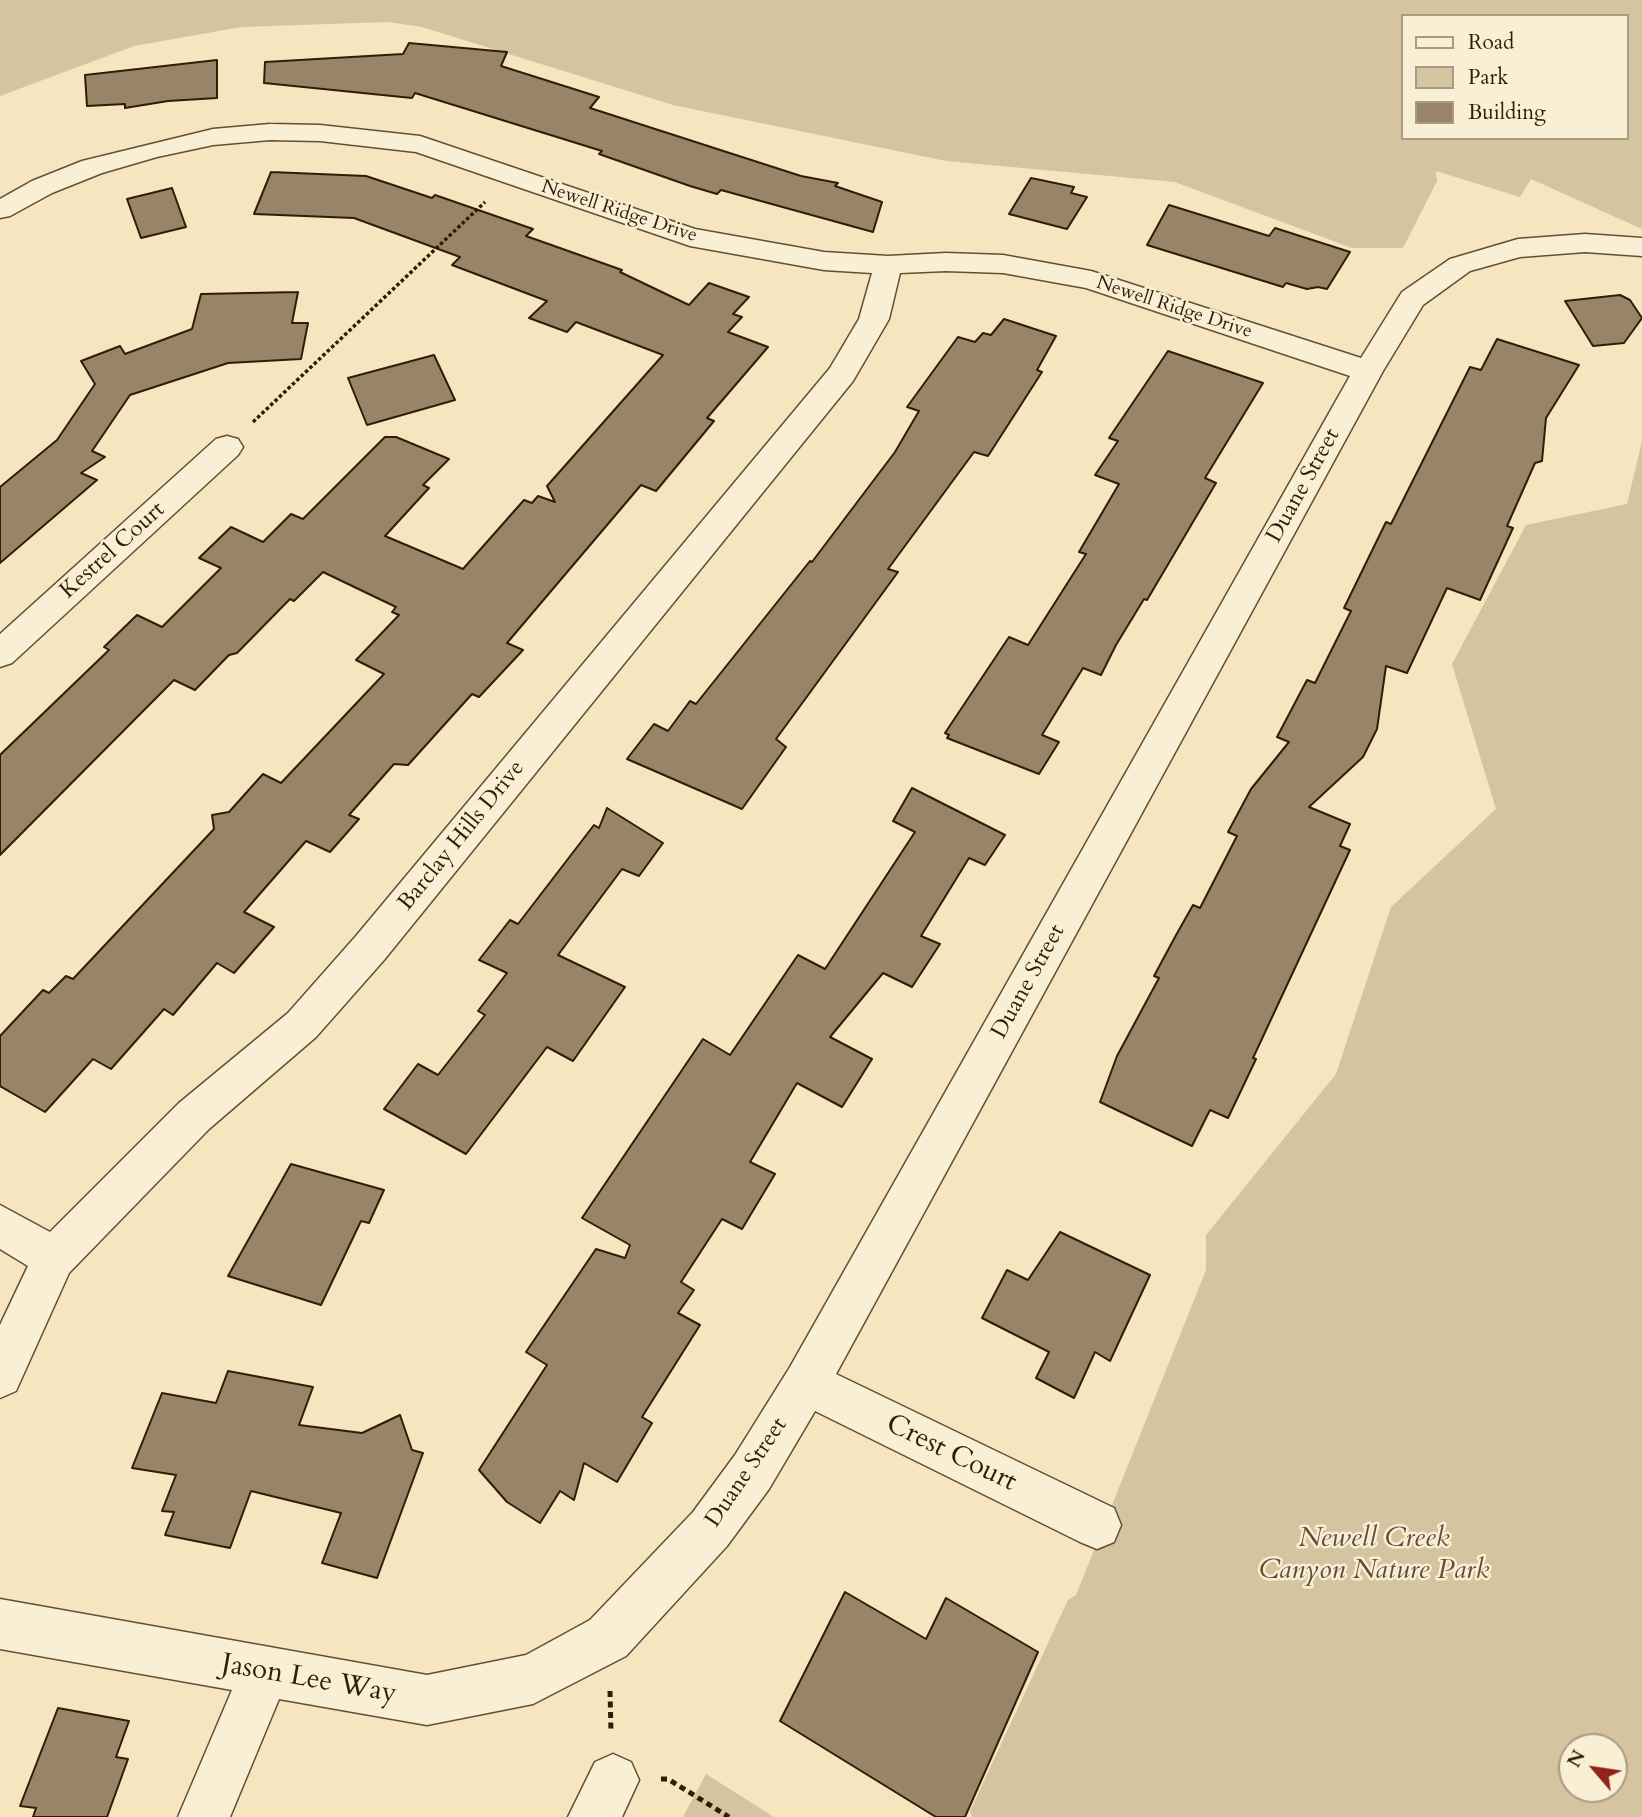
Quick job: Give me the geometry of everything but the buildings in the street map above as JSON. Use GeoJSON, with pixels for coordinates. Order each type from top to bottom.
{"type":"FeatureCollection","features":[{"type":"Feature","properties":{"kind":"street","name":"Newell Ridge Drive"},"geometry":{"type":"LineString","coordinates":[[0,210],[42,187],[92,167],[152,149],[213,137],[271,132],[320,132],[420,144],[690,237],[824,261],[888,265],[946,262],[1003,264],[1091,281],[1368,371]]}},
{"type":"Feature","properties":{"kind":"street","name":"Duane Street"},"geometry":{"type":"LineString","coordinates":[[608,1638],[710,1529],[752,1472],[806,1383],[1368,371],[1412,299],[1460,265],[1518,247],[1585,243],[1642,247]]}},
{"type":"Feature","properties":{"kind":"street","name":"Barclay Hills Drive"},"geometry":{"type":"LineString","coordinates":[[0,1375],[54,1258],[194,1116],[302,1025],[370,948],[842,374],[874,319],[888,265]]}},
{"type":"Feature","properties":{"kind":"street","name":"Kestrel Court"},"geometry":{"type":"LineString","coordinates":[[0,654],[227,447]]}},
{"type":"Feature","properties":{"kind":"street"},"geometry":{"type":"LineString","coordinates":[[0,1225],[54,1258]]}},
{"type":"Feature","properties":{"kind":"street","name":"Crest Court"},"geometry":{"type":"LineString","coordinates":[[806,1383],[1097,1525]]}},
{"type":"Feature","properties":{"kind":"street","name":"Jason Lee Way"},"geometry":{"type":"LineString","coordinates":[[0,1624],[427,1700],[533,1679],[608,1638]]}},
{"type":"Feature","properties":{"kind":"street"},"geometry":{"type":"LineString","coordinates":[[204,1817],[265,1673]]}},
{"type":"Feature","properties":{"kind":"path"},"geometry":{"type":"LineString","coordinates":[[227,447],[478,209]]}},
{"type":"Feature","properties":{"kind":"path"},"geometry":{"type":"LineString","coordinates":[[608,1638],[603,1799],[668,1779],[729,1817]]}},
{"type":"Feature","properties":{"kind":"green space"},"geometry":{"type":"Polygon","coordinates":[[[0,0],[1642,0],[1642,229],[1531,179],[1520,197],[1436,171],[1437,181],[1403,248],[1352,248],[1175,182],[946,161],[673,105],[422,27],[388,22],[241,27],[134,46],[0,96],[0,0]]]}},
{"type":"Feature","properties":{"kind":"green space","name":"Newell Creek Canyon Nature Park"},"geometry":{"type":"Polygon","coordinates":[[[1642,441],[1642,1817],[972,1817],[970,1811],[1068,1600],[1076,1595],[1206,1270],[1206,1235],[1336,1074],[1391,907],[1496,809],[1452,664],[1526,525],[1627,504],[1642,441]]]}},
{"type":"Feature","properties":{"kind":"green space"},"geometry":{"type":"Polygon","coordinates":[[[706,1774],[774,1817],[683,1817],[706,1774]]]}}]}
